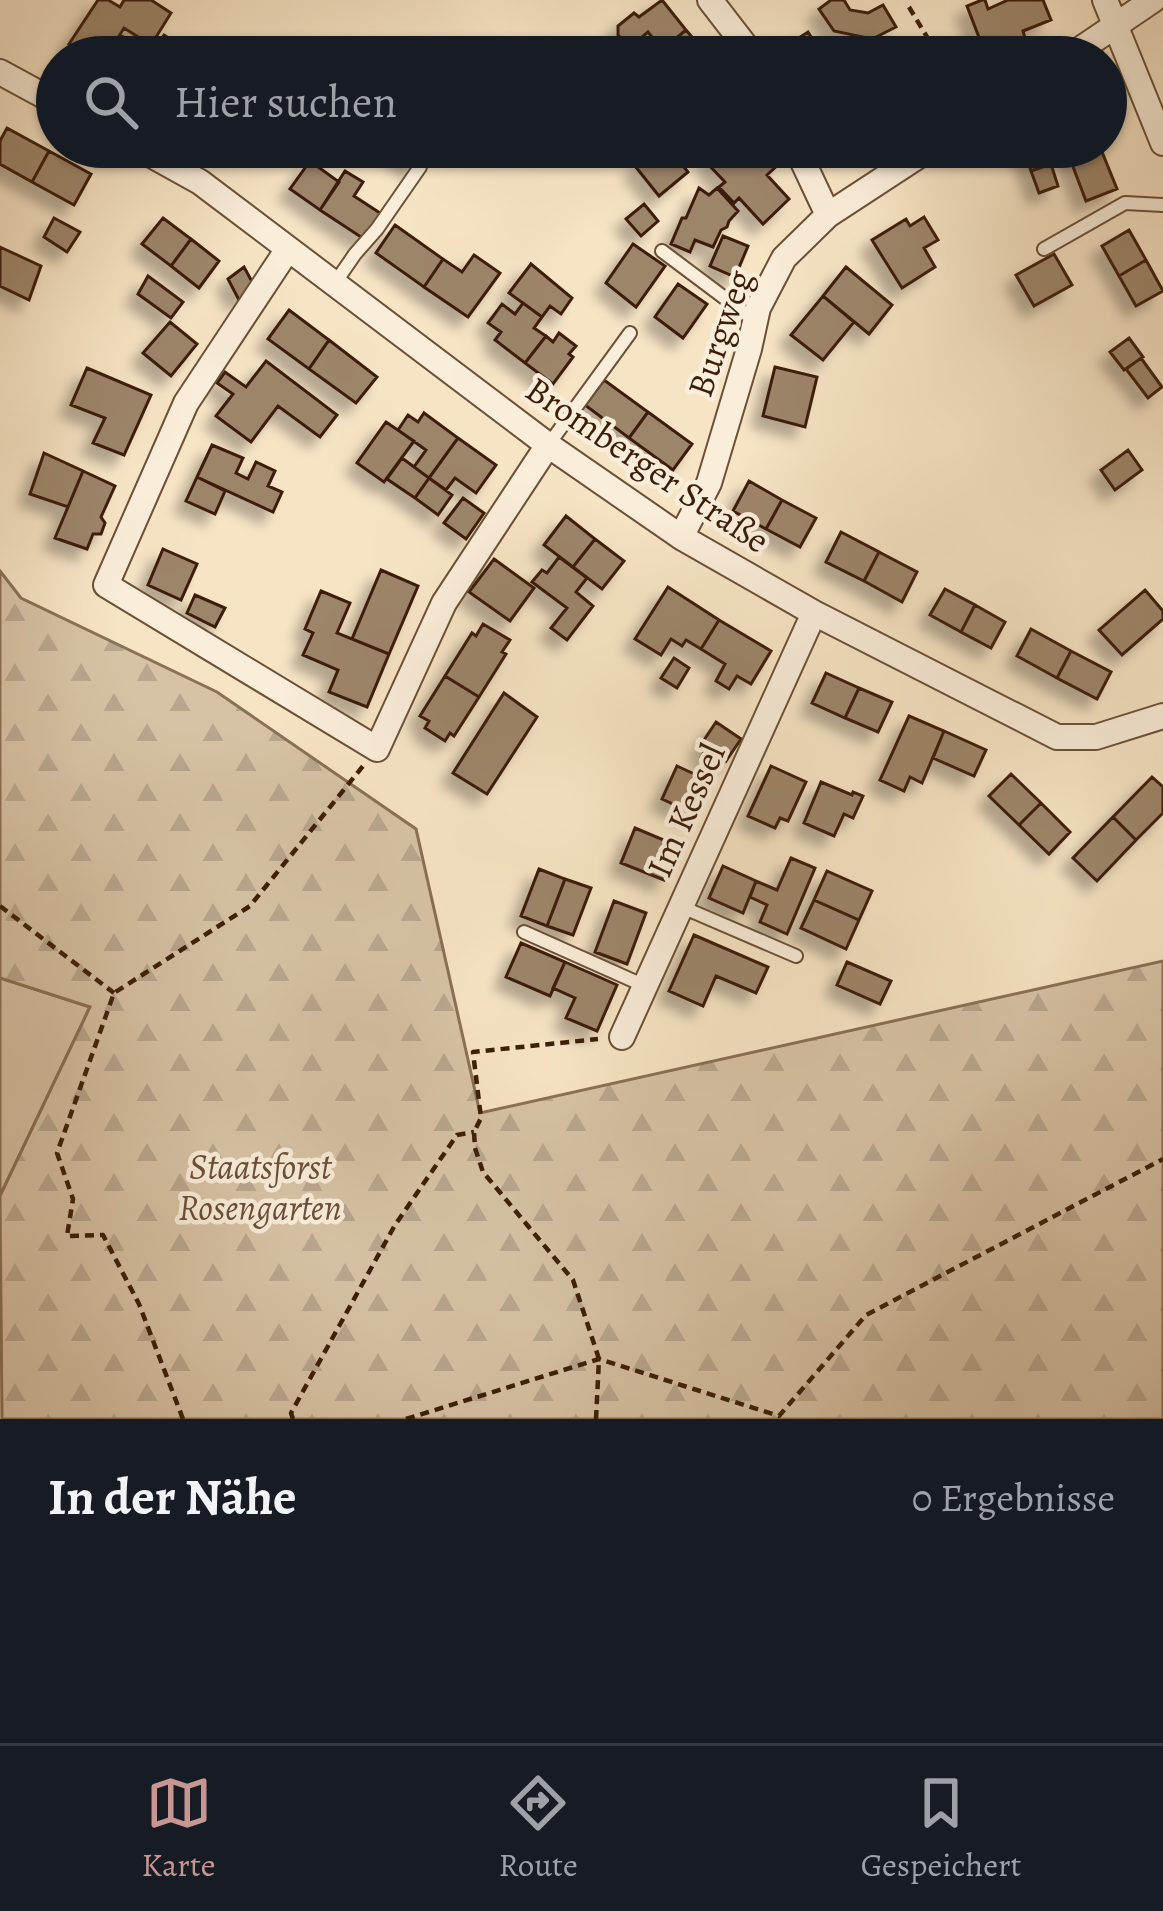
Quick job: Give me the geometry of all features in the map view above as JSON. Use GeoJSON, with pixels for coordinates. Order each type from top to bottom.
{"type":"FeatureCollection","features":[{"type":"Feature","properties":{"kind":"street"},"geometry":{"type":"LineString","coordinates":[[710,0],[738,36]]}},
{"type":"Feature","properties":{"kind":"street"},"geometry":{"type":"LineString","coordinates":[[1105,0],[1119,36]]}},
{"type":"Feature","properties":{"kind":"street"},"geometry":{"type":"LineString","coordinates":[[1101,36],[1153,0]]}},
{"type":"Feature","properties":{"kind":"street"},"geometry":{"type":"LineString","coordinates":[[1127,56],[1163,143]]}},
{"type":"Feature","properties":{"kind":"street"},"geometry":{"type":"LineString","coordinates":[[0,72],[36,92]]}},
{"type":"Feature","properties":{"kind":"street","name":"Bromberger Straße"},"geometry":{"type":"LineString","coordinates":[[174,168],[200,182],[548,445],[681,538],[814,613],[1058,737],[1096,737],[1163,716]]}},
{"type":"Feature","properties":{"kind":"street"},"geometry":{"type":"LineString","coordinates":[[806,168],[828,215]]}},
{"type":"Feature","properties":{"kind":"street","name":"Burgweg"},"geometry":{"type":"LineString","coordinates":[[681,538],[709,483],[754,320],[784,258],[828,215],[900,168]]}},
{"type":"Feature","properties":{"kind":"street"},"geometry":{"type":"LineString","coordinates":[[288,249],[185,403],[106,585],[377,749],[445,603],[548,445]]}},
{"type":"Feature","properties":{"kind":"street","name":"Im Kessel"},"geometry":{"type":"LineString","coordinates":[[622,1037],[814,613]]}},
{"type":"Feature","properties":{"kind":"lane"},"geometry":{"type":"LineString","coordinates":[[334,284],[419,168]]}},
{"type":"Feature","properties":{"kind":"lane"},"geometry":{"type":"LineString","coordinates":[[1044,249],[1125,203],[1163,205]]}},
{"type":"Feature","properties":{"kind":"lane"},"geometry":{"type":"LineString","coordinates":[[662,250],[754,320]]}},
{"type":"Feature","properties":{"kind":"lane"},"geometry":{"type":"LineString","coordinates":[[548,445],[630,333]]}},
{"type":"Feature","properties":{"kind":"lane"},"geometry":{"type":"LineString","coordinates":[[681,907],[796,956]]}},
{"type":"Feature","properties":{"kind":"lane"},"geometry":{"type":"LineString","coordinates":[[524,932],[645,986]]}},
{"type":"Feature","properties":{"kind":"path"},"geometry":{"type":"LineString","coordinates":[[909,7],[926,36]]}},
{"type":"Feature","properties":{"kind":"path"},"geometry":{"type":"LineString","coordinates":[[183,1419],[139,1304],[103,1235],[67,1236],[73,1199],[57,1153],[114,993],[250,906],[377,749]]}},
{"type":"Feature","properties":{"kind":"path"},"geometry":{"type":"LineString","coordinates":[[0,906],[114,993]]}},
{"type":"Feature","properties":{"kind":"path"},"geometry":{"type":"LineString","coordinates":[[596,1419],[599,1359],[573,1280],[483,1172],[475,1148],[474,1132],[482,1118],[472,1052],[622,1037]]}},
{"type":"Feature","properties":{"kind":"path"},"geometry":{"type":"LineString","coordinates":[[293,1419],[291,1413],[395,1225],[457,1136],[474,1132]]}},
{"type":"Feature","properties":{"kind":"path"},"geometry":{"type":"LineString","coordinates":[[406,1419],[599,1359],[779,1416],[866,1315],[1163,1159]]}},
{"type":"Feature","properties":{"kind":"green space","name":"Staatsforst Rosengarten"},"geometry":{"type":"Polygon","coordinates":[[[0,571],[21,598],[217,692],[416,829],[480,1113],[1163,961],[1163,1419],[2,1419],[0,1196],[90,1007],[0,978],[0,571]]]}},
{"type":"Feature","properties":{"kind":"green space"},"geometry":{"type":"Polygon","coordinates":[[[0,978],[90,1007],[0,1196],[0,978]]]}},
{"type":"Feature","properties":{"kind":"building"},"geometry":{"type":"Polygon","coordinates":[[[98,0],[120,7],[124,0],[151,0],[171,13],[157,36],[137,36],[124,28],[119,36],[74,36],[98,0]]]}},
{"type":"Feature","properties":{"kind":"building"},"geometry":{"type":"Polygon","coordinates":[[[662,0],[686,30],[679,36],[648,32],[619,36],[618,26],[634,13],[639,17],[662,0]]]}},
{"type":"Feature","properties":{"kind":"building"},"geometry":{"type":"Polygon","coordinates":[[[831,0],[844,0],[850,10],[868,13],[883,5],[896,27],[878,36],[834,31],[819,9],[831,0]]]}},
{"type":"Feature","properties":{"kind":"building"},"geometry":{"type":"Polygon","coordinates":[[[982,0],[988,9],[1008,0],[1043,0],[1051,20],[1023,31],[1024,36],[978,36],[967,6],[982,0]]]}},
{"type":"Feature","properties":{"kind":"building"},"geometry":{"type":"Polygon","coordinates":[[[7,128],[36,144],[36,168],[40,168],[32,182],[0,164],[0,141],[7,128]]]}},
{"type":"Feature","properties":{"kind":"building"},"geometry":{"type":"Polygon","coordinates":[[[40,168],[80,168],[91,174],[74,205],[32,182],[40,168]]]}},
{"type":"Feature","properties":{"kind":"building"},"geometry":{"type":"Polygon","coordinates":[[[305,168],[320,168],[339,182],[320,210],[290,189],[305,168]]]}},
{"type":"Feature","properties":{"kind":"building"},"geometry":{"type":"Polygon","coordinates":[[[637,168],[685,168],[688,172],[659,196],[637,168]]]}},
{"type":"Feature","properties":{"kind":"building"},"geometry":{"type":"Polygon","coordinates":[[[712,168],[775,168],[767,175],[789,199],[763,224],[739,198],[734,203],[719,187],[725,182],[712,168]]]}},
{"type":"Feature","properties":{"kind":"building"},"geometry":{"type":"Polygon","coordinates":[[[1052,168],[1058,186],[1039,193],[1031,171],[1052,168]]]}},
{"type":"Feature","properties":{"kind":"building"},"geometry":{"type":"Polygon","coordinates":[[[1073,168],[1108,168],[1117,189],[1086,201],[1073,168]]]}},
{"type":"Feature","properties":{"kind":"building"},"geometry":{"type":"Polygon","coordinates":[[[345,171],[363,182],[354,196],[383,215],[367,241],[320,210],[345,171]]]}},
{"type":"Feature","properties":{"kind":"building"},"geometry":{"type":"Polygon","coordinates":[[[699,188],[709,195],[717,188],[738,211],[713,247],[695,240],[690,252],[671,244],[699,188]]]}},
{"type":"Feature","properties":{"kind":"building"},"geometry":{"type":"Polygon","coordinates":[[[644,204],[658,221],[641,236],[626,219],[644,204]]]}},
{"type":"Feature","properties":{"kind":"building"},"geometry":{"type":"Polygon","coordinates":[[[924,217],[938,240],[924,248],[935,267],[902,288],[872,240],[906,219],[910,226],[924,217]]]}},
{"type":"Feature","properties":{"kind":"building"},"geometry":{"type":"Polygon","coordinates":[[[54,218],[80,232],[67,252],[44,237],[54,218]]]}},
{"type":"Feature","properties":{"kind":"building"},"geometry":{"type":"Polygon","coordinates":[[[163,218],[191,239],[171,266],[142,244],[163,218]]]}},
{"type":"Feature","properties":{"kind":"building"},"geometry":{"type":"Polygon","coordinates":[[[395,225],[443,259],[424,287],[376,253],[395,225]]]}},
{"type":"Feature","properties":{"kind":"building"},"geometry":{"type":"Polygon","coordinates":[[[1129,230],[1146,260],[1119,276],[1102,246],[1129,230]]]}},
{"type":"Feature","properties":{"kind":"building"},"geometry":{"type":"Polygon","coordinates":[[[723,236],[748,246],[735,277],[710,266],[723,236]]]}},
{"type":"Feature","properties":{"kind":"building"},"geometry":{"type":"Polygon","coordinates":[[[191,239],[219,261],[199,288],[171,266],[191,239]]]}},
{"type":"Feature","properties":{"kind":"building"},"geometry":{"type":"Polygon","coordinates":[[[633,244],[665,266],[636,307],[606,283],[633,244]]]}},
{"type":"Feature","properties":{"kind":"building"},"geometry":{"type":"Polygon","coordinates":[[[0,247],[41,266],[29,300],[0,286],[0,247]]]}},
{"type":"Feature","properties":{"kind":"building"},"geometry":{"type":"Polygon","coordinates":[[[1054,254],[1072,285],[1034,306],[1016,275],[1054,254]]]}},
{"type":"Feature","properties":{"kind":"building"},"geometry":{"type":"Polygon","coordinates":[[[474,255],[500,273],[468,317],[424,287],[443,259],[462,272],[474,255]]]}},
{"type":"Feature","properties":{"kind":"building"},"geometry":{"type":"Polygon","coordinates":[[[1146,260],[1163,291],[1136,306],[1119,276],[1146,260]]]}},
{"type":"Feature","properties":{"kind":"building"},"geometry":{"type":"Polygon","coordinates":[[[531,264],[572,298],[561,314],[550,306],[542,317],[509,293],[531,264]]]}},
{"type":"Feature","properties":{"kind":"building"},"geometry":{"type":"Polygon","coordinates":[[[244,267],[256,289],[239,300],[228,279],[244,267]]]}},
{"type":"Feature","properties":{"kind":"building"},"geometry":{"type":"Polygon","coordinates":[[[846,267],[892,305],[869,334],[823,296],[846,267]]]}},
{"type":"Feature","properties":{"kind":"building"},"geometry":{"type":"Polygon","coordinates":[[[148,276],[183,302],[171,318],[138,294],[148,276]]]}},
{"type":"Feature","properties":{"kind":"building"},"geometry":{"type":"Polygon","coordinates":[[[678,284],[707,304],[683,338],[655,317],[678,284]]]}},
{"type":"Feature","properties":{"kind":"building"},"geometry":{"type":"Polygon","coordinates":[[[823,296],[854,322],[823,360],[791,335],[823,296]]]}},
{"type":"Feature","properties":{"kind":"building"},"geometry":{"type":"Polygon","coordinates":[[[523,303],[542,317],[534,328],[546,336],[525,363],[495,340],[501,332],[488,323],[502,304],[515,314],[523,303]]]}},
{"type":"Feature","properties":{"kind":"building"},"geometry":{"type":"Polygon","coordinates":[[[289,310],[329,340],[309,369],[268,339],[289,310]]]}},
{"type":"Feature","properties":{"kind":"building"},"geometry":{"type":"Polygon","coordinates":[[[170,322],[197,344],[171,376],[143,353],[170,322]]]}},
{"type":"Feature","properties":{"kind":"building"},"geometry":{"type":"Polygon","coordinates":[[[559,333],[576,346],[553,384],[525,363],[546,336],[553,342],[559,333]]]}},
{"type":"Feature","properties":{"kind":"building"},"geometry":{"type":"Polygon","coordinates":[[[1129,338],[1143,357],[1124,370],[1110,352],[1129,338]]]}},
{"type":"Feature","properties":{"kind":"building"},"geometry":{"type":"Polygon","coordinates":[[[329,340],[377,377],[356,403],[309,369],[329,340]]]}},
{"type":"Feature","properties":{"kind":"building"},"geometry":{"type":"Polygon","coordinates":[[[1141,358],[1162,387],[1148,398],[1126,369],[1141,358]]]}},
{"type":"Feature","properties":{"kind":"building"},"geometry":{"type":"Polygon","coordinates":[[[266,361],[337,415],[320,437],[278,406],[251,442],[216,416],[233,394],[217,383],[225,372],[246,387],[266,361]]]}},
{"type":"Feature","properties":{"kind":"building"},"geometry":{"type":"Polygon","coordinates":[[[775,367],[817,377],[805,427],[763,416],[775,367]]]}},
{"type":"Feature","properties":{"kind":"building"},"geometry":{"type":"Polygon","coordinates":[[[87,368],[151,395],[124,455],[93,443],[105,418],[71,405],[87,368]]]}},
{"type":"Feature","properties":{"kind":"building"},"geometry":{"type":"Polygon","coordinates":[[[604,380],[648,412],[629,438],[585,405],[604,380]]]}},
{"type":"Feature","properties":{"kind":"building"},"geometry":{"type":"Polygon","coordinates":[[[648,412],[692,444],[673,470],[629,438],[648,412]]]}},
{"type":"Feature","properties":{"kind":"building"},"geometry":{"type":"Polygon","coordinates":[[[424,413],[458,438],[429,478],[414,467],[426,450],[398,430],[408,415],[418,422],[424,413]]]}},
{"type":"Feature","properties":{"kind":"building"},"geometry":{"type":"Polygon","coordinates":[[[386,422],[414,441],[384,482],[357,463],[386,422]]]}},
{"type":"Feature","properties":{"kind":"building"},"geometry":{"type":"Polygon","coordinates":[[[458,438],[496,465],[476,493],[455,478],[446,490],[429,478],[458,438]]]}},
{"type":"Feature","properties":{"kind":"building"},"geometry":{"type":"Polygon","coordinates":[[[212,445],[243,458],[236,473],[248,479],[256,462],[275,471],[268,486],[282,492],[273,512],[197,477],[212,445]]]}},
{"type":"Feature","properties":{"kind":"building"},"geometry":{"type":"Polygon","coordinates":[[[1128,450],[1142,470],[1115,490],[1101,470],[1128,450]]]}},
{"type":"Feature","properties":{"kind":"building"},"geometry":{"type":"Polygon","coordinates":[[[44,453],[83,471],[68,507],[30,494],[44,453]]]}},
{"type":"Feature","properties":{"kind":"building"},"geometry":{"type":"Polygon","coordinates":[[[402,458],[429,478],[415,498],[387,479],[402,458]]]}},
{"type":"Feature","properties":{"kind":"building"},"geometry":{"type":"Polygon","coordinates":[[[83,471],[115,486],[101,517],[105,523],[101,534],[93,534],[87,549],[55,538],[83,471]]]}},
{"type":"Feature","properties":{"kind":"building"},"geometry":{"type":"Polygon","coordinates":[[[197,477],[225,491],[215,514],[186,501],[197,477]]]}},
{"type":"Feature","properties":{"kind":"building"},"geometry":{"type":"Polygon","coordinates":[[[429,478],[452,495],[438,515],[415,498],[429,478]]]}},
{"type":"Feature","properties":{"kind":"building"},"geometry":{"type":"Polygon","coordinates":[[[749,481],[782,500],[766,529],[733,511],[749,481]]]}},
{"type":"Feature","properties":{"kind":"building"},"geometry":{"type":"Polygon","coordinates":[[[463,498],[484,513],[466,539],[444,523],[463,498]]]}},
{"type":"Feature","properties":{"kind":"building"},"geometry":{"type":"Polygon","coordinates":[[[782,500],[816,518],[800,547],[766,529],[782,500]]]}},
{"type":"Feature","properties":{"kind":"building"},"geometry":{"type":"Polygon","coordinates":[[[566,516],[595,539],[573,567],[544,545],[566,516]]]}},
{"type":"Feature","properties":{"kind":"building"},"geometry":{"type":"Polygon","coordinates":[[[841,532],[879,552],[864,581],[826,562],[841,532]]]}},
{"type":"Feature","properties":{"kind":"building"},"geometry":{"type":"Polygon","coordinates":[[[595,539],[624,561],[602,589],[573,567],[595,539]]]}},
{"type":"Feature","properties":{"kind":"building"},"geometry":{"type":"Polygon","coordinates":[[[163,549],[197,564],[181,600],[148,585],[163,549]]]}},
{"type":"Feature","properties":{"kind":"building"},"geometry":{"type":"Polygon","coordinates":[[[879,552],[917,572],[902,602],[864,581],[879,552]]]}},
{"type":"Feature","properties":{"kind":"building"},"geometry":{"type":"Polygon","coordinates":[[[559,557],[587,578],[576,592],[593,606],[567,640],[551,628],[567,608],[532,582],[559,557]]]}},
{"type":"Feature","properties":{"kind":"building"},"geometry":{"type":"Polygon","coordinates":[[[494,559],[534,588],[510,621],[469,592],[494,559]]]}},
{"type":"Feature","properties":{"kind":"building"},"geometry":{"type":"Polygon","coordinates":[[[381,570],[418,586],[389,654],[352,639],[381,570]]]}},
{"type":"Feature","properties":{"kind":"building"},"geometry":{"type":"Polygon","coordinates":[[[668,587],[719,620],[701,649],[686,640],[682,646],[671,639],[661,655],[635,639],[668,587]]]}},
{"type":"Feature","properties":{"kind":"building"},"geometry":{"type":"Polygon","coordinates":[[[945,589],[975,605],[961,632],[930,615],[945,589]]]}},
{"type":"Feature","properties":{"kind":"building"},"geometry":{"type":"Polygon","coordinates":[[[1145,590],[1163,611],[1163,619],[1122,655],[1099,630],[1145,590]]]}},
{"type":"Feature","properties":{"kind":"building"},"geometry":{"type":"Polygon","coordinates":[[[321,591],[350,603],[337,633],[389,654],[367,707],[329,692],[338,670],[303,655],[313,633],[305,629],[321,591]]]}},
{"type":"Feature","properties":{"kind":"building"},"geometry":{"type":"Polygon","coordinates":[[[195,595],[225,608],[215,627],[187,613],[195,595]]]}},
{"type":"Feature","properties":{"kind":"building"},"geometry":{"type":"Polygon","coordinates":[[[975,605],[1005,622],[991,648],[961,632],[975,605]]]}},
{"type":"Feature","properties":{"kind":"building"},"geometry":{"type":"Polygon","coordinates":[[[719,620],[771,651],[751,684],[737,676],[729,689],[716,681],[725,664],[701,649],[719,620]]]}},
{"type":"Feature","properties":{"kind":"building"},"geometry":{"type":"Polygon","coordinates":[[[483,624],[510,640],[479,697],[445,676],[483,624]]]}},
{"type":"Feature","properties":{"kind":"building"},"geometry":{"type":"Polygon","coordinates":[[[1031,629],[1071,651],[1057,678],[1017,656],[1031,629]]]}},
{"type":"Feature","properties":{"kind":"building"},"geometry":{"type":"Polygon","coordinates":[[[1071,651],[1111,672],[1097,699],[1057,678],[1071,651]]]}},
{"type":"Feature","properties":{"kind":"building"},"geometry":{"type":"Polygon","coordinates":[[[674,658],[689,668],[677,688],[661,678],[674,658]]]}},
{"type":"Feature","properties":{"kind":"building"},"geometry":{"type":"Polygon","coordinates":[[[826,673],[859,688],[845,718],[812,703],[826,673]]]}},
{"type":"Feature","properties":{"kind":"building"},"geometry":{"type":"Polygon","coordinates":[[[445,676],[479,697],[454,736],[450,733],[445,741],[425,728],[429,721],[420,716],[445,676]]]}},
{"type":"Feature","properties":{"kind":"building"},"geometry":{"type":"Polygon","coordinates":[[[859,688],[892,702],[878,732],[845,718],[859,688]]]}},
{"type":"Feature","properties":{"kind":"building"},"geometry":{"type":"Polygon","coordinates":[[[504,693],[537,717],[487,794],[453,773],[504,693]]]}},
{"type":"Feature","properties":{"kind":"building"},"geometry":{"type":"Polygon","coordinates":[[[909,716],[944,731],[922,783],[910,777],[904,791],[880,780],[909,716]]]}},
{"type":"Feature","properties":{"kind":"building"},"geometry":{"type":"Polygon","coordinates":[[[716,722],[741,739],[726,761],[721,758],[715,767],[701,757],[706,749],[700,746],[716,722]]]}},
{"type":"Feature","properties":{"kind":"building"},"geometry":{"type":"Polygon","coordinates":[[[944,731],[986,750],[974,776],[933,758],[944,731]]]}},
{"type":"Feature","properties":{"kind":"building"},"geometry":{"type":"Polygon","coordinates":[[[677,766],[707,780],[693,813],[662,799],[677,766]]]}},
{"type":"Feature","properties":{"kind":"building"},"geometry":{"type":"Polygon","coordinates":[[[771,766],[806,782],[788,821],[780,818],[775,828],[748,816],[771,766]]]}},
{"type":"Feature","properties":{"kind":"building"},"geometry":{"type":"Polygon","coordinates":[[[1011,774],[1041,803],[1019,825],[989,796],[1011,774]]]}},
{"type":"Feature","properties":{"kind":"building"},"geometry":{"type":"Polygon","coordinates":[[[1152,777],[1163,787],[1163,813],[1136,840],[1113,817],[1152,777]]]}},
{"type":"Feature","properties":{"kind":"building"},"geometry":{"type":"Polygon","coordinates":[[[821,782],[863,796],[853,818],[844,814],[834,836],[804,823],[821,782]]]}},
{"type":"Feature","properties":{"kind":"building"},"geometry":{"type":"Polygon","coordinates":[[[1041,803],[1070,832],[1049,854],[1019,825],[1041,803]]]}},
{"type":"Feature","properties":{"kind":"building"},"geometry":{"type":"Polygon","coordinates":[[[1113,817],[1136,840],[1097,881],[1073,858],[1113,817]]]}},
{"type":"Feature","properties":{"kind":"building"},"geometry":{"type":"Polygon","coordinates":[[[635,828],[678,846],[664,880],[621,863],[635,828]]]}},
{"type":"Feature","properties":{"kind":"building"},"geometry":{"type":"Polygon","coordinates":[[[791,858],[815,868],[787,934],[760,922],[767,905],[750,897],[756,881],[777,890],[791,858]]]}},
{"type":"Feature","properties":{"kind":"building"},"geometry":{"type":"Polygon","coordinates":[[[723,866],[756,881],[743,913],[709,898],[723,866]]]}},
{"type":"Feature","properties":{"kind":"building"},"geometry":{"type":"Polygon","coordinates":[[[539,869],[565,879],[547,926],[521,916],[539,869]]]}},
{"type":"Feature","properties":{"kind":"building"},"geometry":{"type":"Polygon","coordinates":[[[827,871],[872,891],[859,920],[814,900],[827,871]]]}},
{"type":"Feature","properties":{"kind":"building"},"geometry":{"type":"Polygon","coordinates":[[[565,879],[591,888],[573,935],[547,926],[565,879]]]}},
{"type":"Feature","properties":{"kind":"building"},"geometry":{"type":"Polygon","coordinates":[[[814,900],[859,920],[846,949],[801,928],[814,900]]]}},
{"type":"Feature","properties":{"kind":"building"},"geometry":{"type":"Polygon","coordinates":[[[614,901],[646,913],[627,964],[595,952],[614,901]]]}},
{"type":"Feature","properties":{"kind":"building"},"geometry":{"type":"Polygon","coordinates":[[[694,935],[768,967],[756,993],[716,976],[703,1006],[669,991],[694,935]]]}},
{"type":"Feature","properties":{"kind":"building"},"geometry":{"type":"Polygon","coordinates":[[[521,943],[565,962],[550,996],[506,977],[521,943]]]}},
{"type":"Feature","properties":{"kind":"building"},"geometry":{"type":"Polygon","coordinates":[[[565,962],[617,985],[597,1031],[566,1018],[575,998],[553,988],[565,962]]]}},
{"type":"Feature","properties":{"kind":"building"},"geometry":{"type":"Polygon","coordinates":[[[847,962],[891,981],[880,1004],[837,985],[847,962]]]}}]}
